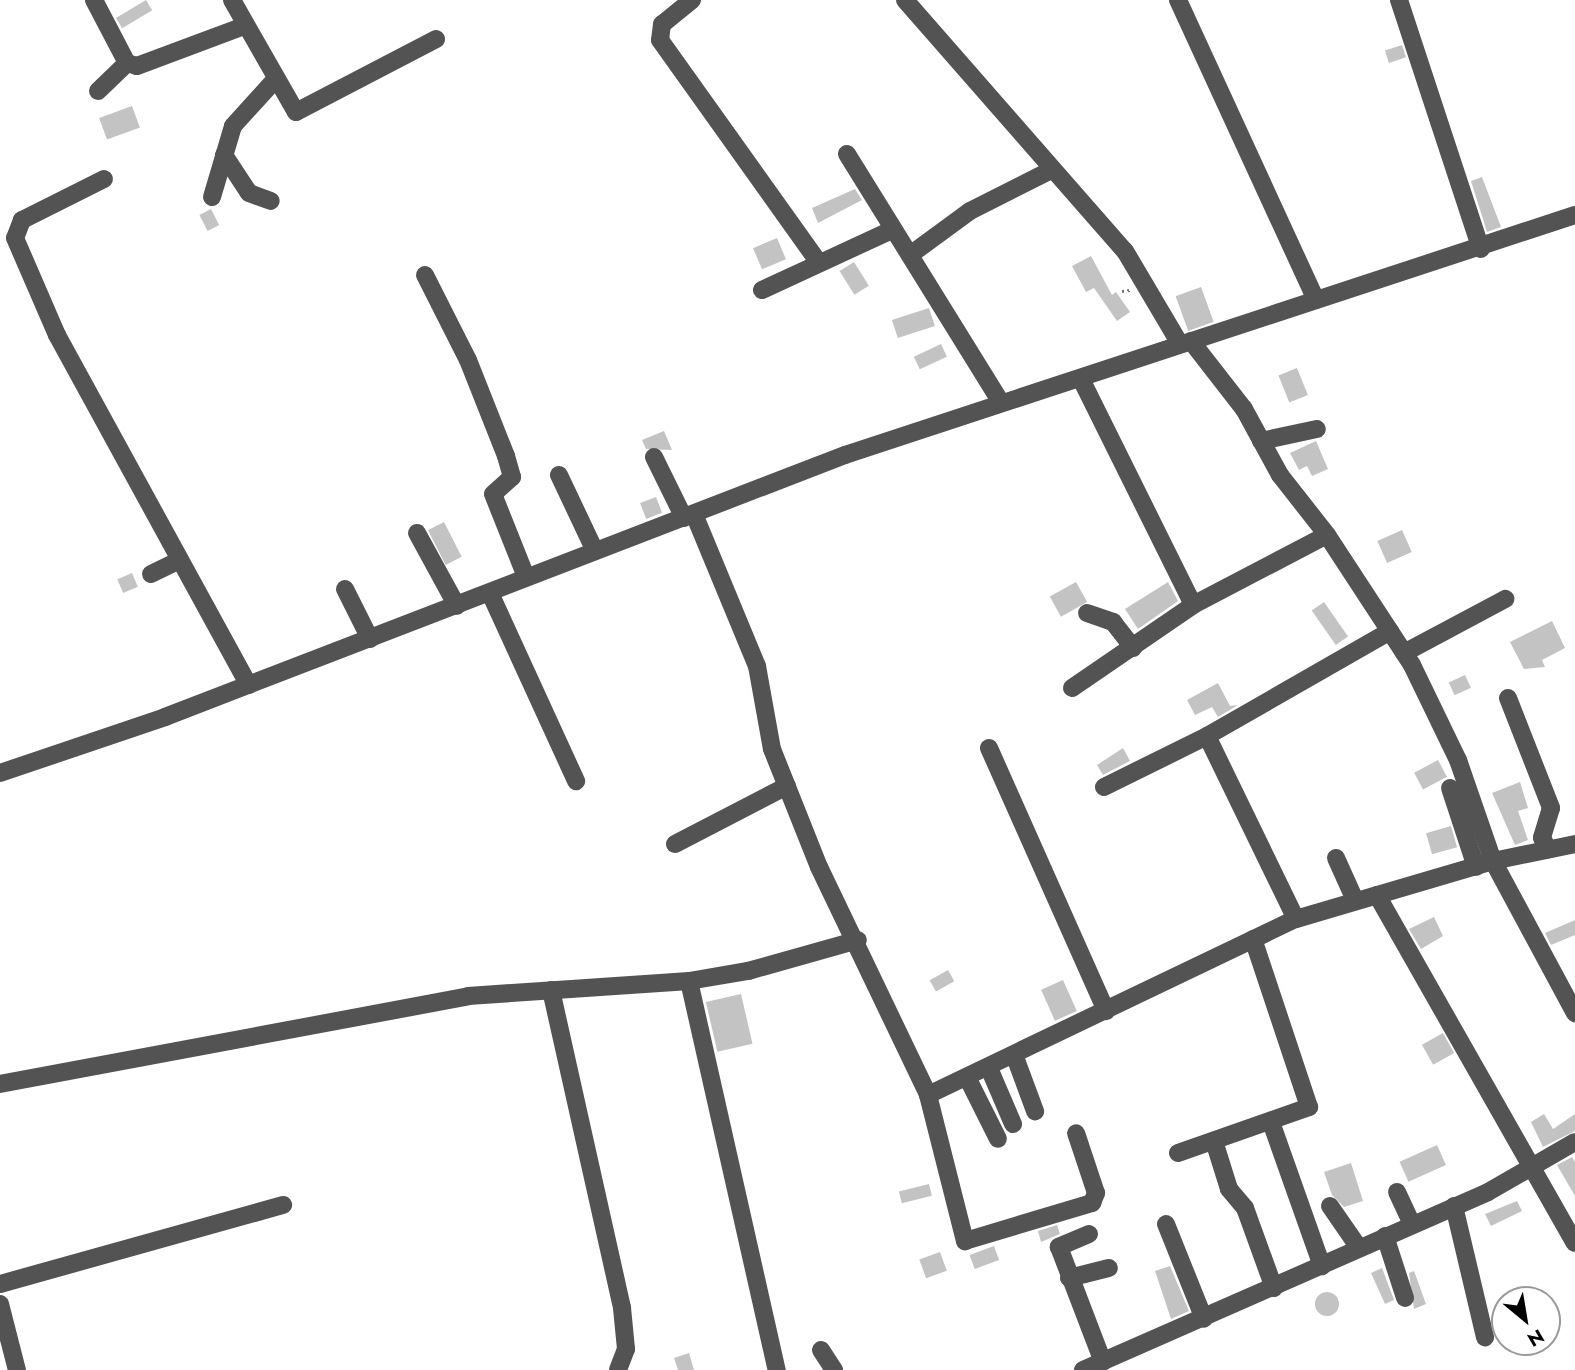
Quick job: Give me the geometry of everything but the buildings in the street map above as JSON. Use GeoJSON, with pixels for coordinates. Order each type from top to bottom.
{"type":"FeatureCollection","features":[{"type":"Feature","properties":{"kind":"street"},"geometry":{"type":"LineString","coordinates":[[94,0],[127,64]]}},
{"type":"Feature","properties":{"kind":"street"},"geometry":{"type":"LineString","coordinates":[[232,0],[292,110],[304,111],[436,39]]}},
{"type":"Feature","properties":{"kind":"street"},"geometry":{"type":"LineString","coordinates":[[692,0],[662,24],[660,40],[819,263]]}},
{"type":"Feature","properties":{"kind":"street"},"geometry":{"type":"LineString","coordinates":[[905,0],[1051,170],[1125,251],[1185,343],[1261,441],[1327,535],[1404,653],[1458,761],[1485,864]]}},
{"type":"Feature","properties":{"kind":"street"},"geometry":{"type":"LineString","coordinates":[[1178,0],[1316,300]]}},
{"type":"Feature","properties":{"kind":"street"},"geometry":{"type":"LineString","coordinates":[[1399,0],[1481,249]]}},
{"type":"Feature","properties":{"kind":"street"},"geometry":{"type":"LineString","coordinates":[[98,91],[127,64],[146,65],[244,26]]}},
{"type":"Feature","properties":{"kind":"street"},"geometry":{"type":"LineString","coordinates":[[212,197],[233,126],[274,81]]}},
{"type":"Feature","properties":{"kind":"street"},"geometry":{"type":"LineString","coordinates":[[847,154],[1001,402]]}},
{"type":"Feature","properties":{"kind":"street"},"geometry":{"type":"LineString","coordinates":[[224,155],[249,192],[271,201]]}},
{"type":"Feature","properties":{"kind":"street"},"geometry":{"type":"LineString","coordinates":[[910,255],[970,211],[1051,170]]}},
{"type":"Feature","properties":{"kind":"street"},"geometry":{"type":"LineString","coordinates":[[104,179],[23,220],[15,238],[52,325],[249,685]]}},
{"type":"Feature","properties":{"kind":"street"},"geometry":{"type":"LineString","coordinates":[[0,773],[249,685],[595,551],[1001,402],[1081,379],[1316,300],[1481,249],[1575,215]]}},
{"type":"Feature","properties":{"kind":"street"},"geometry":{"type":"LineString","coordinates":[[762,290],[892,230]]}},
{"type":"Feature","properties":{"kind":"street"},"geometry":{"type":"LineString","coordinates":[[425,275],[468,360],[506,456],[512,477],[493,494],[526,577]]}},
{"type":"Feature","properties":{"kind":"street"},"geometry":{"type":"LineString","coordinates":[[1081,379],[1193,605]]}},
{"type":"Feature","properties":{"kind":"street"},"geometry":{"type":"LineString","coordinates":[[1261,441],[1317,429]]}},
{"type":"Feature","properties":{"kind":"street"},"geometry":{"type":"LineString","coordinates":[[654,457],[689,516],[757,666],[772,749],[819,867],[858,940],[928,1095],[965,1241],[1092,1203],[1096,1193],[1076,1133]]}},
{"type":"Feature","properties":{"kind":"street"},"geometry":{"type":"LineString","coordinates":[[559,475],[595,551]]}},
{"type":"Feature","properties":{"kind":"street"},"geometry":{"type":"LineString","coordinates":[[417,533],[457,606]]}},
{"type":"Feature","properties":{"kind":"street"},"geometry":{"type":"LineString","coordinates":[[1072,688],[1193,605],[1327,535]]}},
{"type":"Feature","properties":{"kind":"street"},"geometry":{"type":"LineString","coordinates":[[151,574],[180,560]]}},
{"type":"Feature","properties":{"kind":"street"},"geometry":{"type":"LineString","coordinates":[[345,589],[370,639]]}},
{"type":"Feature","properties":{"kind":"street"},"geometry":{"type":"LineString","coordinates":[[490,593],[576,781]]}},
{"type":"Feature","properties":{"kind":"street"},"geometry":{"type":"LineString","coordinates":[[1404,653],[1505,599]]}},
{"type":"Feature","properties":{"kind":"street"},"geometry":{"type":"LineString","coordinates":[[1087,613],[1113,622],[1133,648]]}},
{"type":"Feature","properties":{"kind":"street"},"geometry":{"type":"LineString","coordinates":[[1104,787],[1208,736],[1390,631]]}},
{"type":"Feature","properties":{"kind":"street"},"geometry":{"type":"LineString","coordinates":[[1508,698],[1551,808],[1542,838],[1548,849]]}},
{"type":"Feature","properties":{"kind":"street"},"geometry":{"type":"LineString","coordinates":[[1208,736],[1296,919]]}},
{"type":"Feature","properties":{"kind":"street"},"geometry":{"type":"LineString","coordinates":[[989,747],[1106,1011]]}},
{"type":"Feature","properties":{"kind":"street"},"geometry":{"type":"LineString","coordinates":[[675,844],[787,786]]}},
{"type":"Feature","properties":{"kind":"street"},"geometry":{"type":"LineString","coordinates":[[1450,789],[1485,864],[1575,1013]]}},
{"type":"Feature","properties":{"kind":"street"},"geometry":{"type":"LineString","coordinates":[[928,1095],[1015,1057],[1296,919],[1485,864],[1575,844]]}},
{"type":"Feature","properties":{"kind":"street"},"geometry":{"type":"LineString","coordinates":[[1336,858],[1355,900]]}},
{"type":"Feature","properties":{"kind":"street"},"geometry":{"type":"LineString","coordinates":[[1377,895],[1486,1090],[1534,1166],[1575,1243]]}},
{"type":"Feature","properties":{"kind":"street"},"geometry":{"type":"LineString","coordinates":[[1178,1153],[1302,1112],[1309,1104],[1253,939]]}},
{"type":"Feature","properties":{"kind":"street"},"geometry":{"type":"LineString","coordinates":[[0,1084],[468,996],[689,981],[748,971],[858,940]]}},
{"type":"Feature","properties":{"kind":"street"},"geometry":{"type":"LineString","coordinates":[[689,981],[777,1370]]}},
{"type":"Feature","properties":{"kind":"street"},"geometry":{"type":"LineString","coordinates":[[551,989],[622,1308],[626,1349],[618,1370]]}},
{"type":"Feature","properties":{"kind":"street"},"geometry":{"type":"LineString","coordinates":[[1015,1057],[1035,1111]]}},
{"type":"Feature","properties":{"kind":"street"},"geometry":{"type":"LineString","coordinates":[[989,1068],[1013,1124]]}},
{"type":"Feature","properties":{"kind":"street"},"geometry":{"type":"LineString","coordinates":[[967,1077],[998,1139]]}},
{"type":"Feature","properties":{"kind":"street"},"geometry":{"type":"LineString","coordinates":[[1271,1122],[1322,1266]]}},
{"type":"Feature","properties":{"kind":"street"},"geometry":{"type":"LineString","coordinates":[[1214,1142],[1274,1288]]}},
{"type":"Feature","properties":{"kind":"street"},"geometry":{"type":"LineString","coordinates":[[1083,1370],[1203,1320],[1454,1206],[1575,1142]]}},
{"type":"Feature","properties":{"kind":"street"},"geometry":{"type":"LineString","coordinates":[[1397,1192],[1412,1224]]}},
{"type":"Feature","properties":{"kind":"street"},"geometry":{"type":"LineString","coordinates":[[0,1283],[283,1205]]}},
{"type":"Feature","properties":{"kind":"street"},"geometry":{"type":"LineString","coordinates":[[1330,1206],[1359,1248]]}},
{"type":"Feature","properties":{"kind":"street"},"geometry":{"type":"LineString","coordinates":[[1454,1206],[1485,1337]]}},
{"type":"Feature","properties":{"kind":"street"},"geometry":{"type":"LineString","coordinates":[[1166,1224],[1203,1320]]}},
{"type":"Feature","properties":{"kind":"street"},"geometry":{"type":"LineString","coordinates":[[1088,1234],[1059,1247],[1102,1362]]}},
{"type":"Feature","properties":{"kind":"street"},"geometry":{"type":"LineString","coordinates":[[1385,1236],[1405,1298]]}},
{"type":"Feature","properties":{"kind":"street"},"geometry":{"type":"LineString","coordinates":[[1069,1278],[1109,1268]]}},
{"type":"Feature","properties":{"kind":"street"},"geometry":{"type":"LineString","coordinates":[[0,1304],[17,1370]]}},
{"type":"Feature","properties":{"kind":"street"},"geometry":{"type":"LineString","coordinates":[[821,1350],[834,1370]]}}]}
